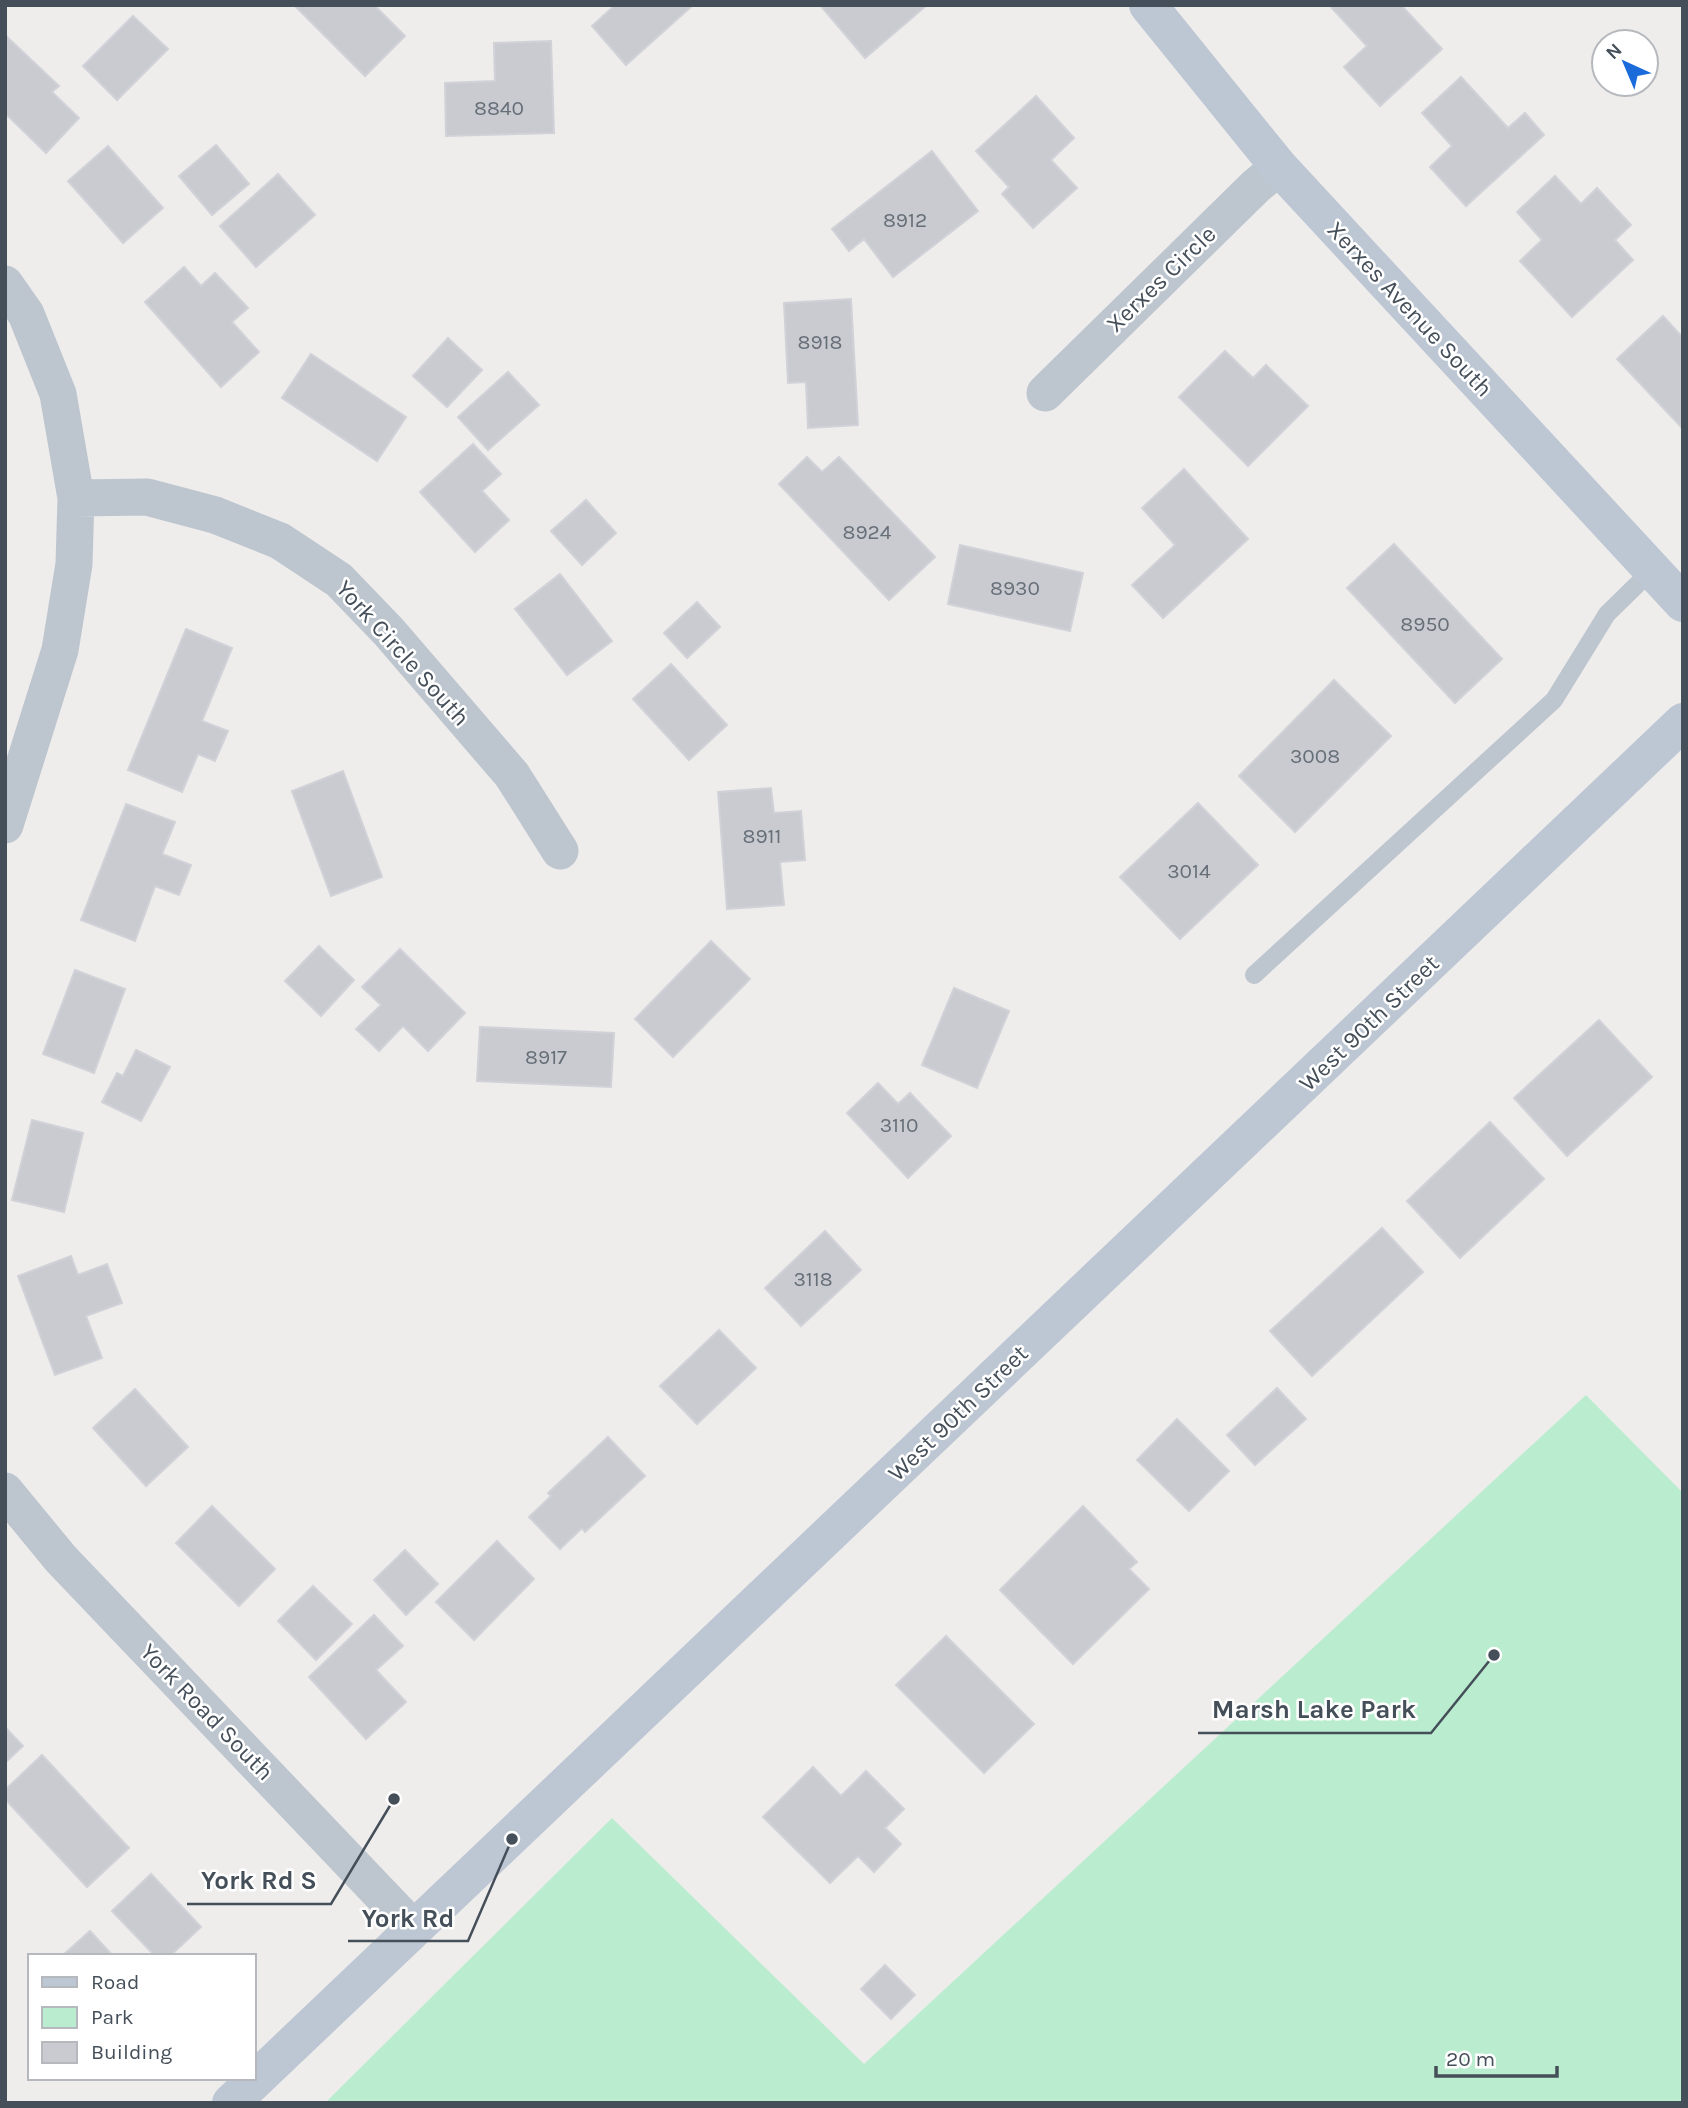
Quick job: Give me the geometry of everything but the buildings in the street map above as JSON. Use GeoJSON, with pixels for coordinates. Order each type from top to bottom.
{"type":"FeatureCollection","features":[{"type":"Feature","properties":{"kind":"street","name":"Xerxes Avenue South"},"geometry":{"type":"LineString","coordinates":[[1148,5],[1279,167],[1683,603]]}},
{"type":"Feature","properties":{"kind":"street","name":"Xerxes Circle"},"geometry":{"type":"LineString","coordinates":[[1045,393],[1256,186],[1279,167]]}},
{"type":"Feature","properties":{"kind":"street"},"geometry":{"type":"LineString","coordinates":[[5,284],[26,314],[58,394],[76,498],[74,564],[60,650],[5,825]]}},
{"type":"Feature","properties":{"kind":"street","name":"York Circle South"},"geometry":{"type":"LineString","coordinates":[[76,498],[147,497],[215,515],[280,541],[339,580],[389,632],[512,775],[560,851]]}},
{"type":"Feature","properties":{"kind":"street","name":"West 90th Street"},"geometry":{"type":"LineString","coordinates":[[256,2079],[1683,722]]}},
{"type":"Feature","properties":{"kind":"street","name":"York Road South"},"geometry":{"type":"LineString","coordinates":[[5,1491],[61,1559],[414,1930]]}},
{"type":"Feature","properties":{"kind":"street","name":"West 90th Street"},"geometry":{"type":"LineString","coordinates":[[231,2103],[255,2080]]}},
{"type":"Feature","properties":{"kind":"lane"},"geometry":{"type":"LineString","coordinates":[[1254,975],[1555,700],[1607,614],[1651,570]]}},
{"type":"Feature","properties":{"kind":"green space"},"geometry":{"type":"Polygon","coordinates":[[[1586,1395],[1683,1493],[1683,2103],[325,2103],[612,1818],[864,2064],[1586,1395]]]}},
{"type":"Feature","properties":{"kind":"place","name":"Marsh Lake Park"},"geometry":{"type":"Point","coordinates":[1494,1655]}},
{"type":"Feature","properties":{"kind":"place","name":"York Rd S"},"geometry":{"type":"Point","coordinates":[394,1799]}},
{"type":"Feature","properties":{"kind":"place","name":"York Rd"},"geometry":{"type":"Point","coordinates":[512,1839]}}]}
